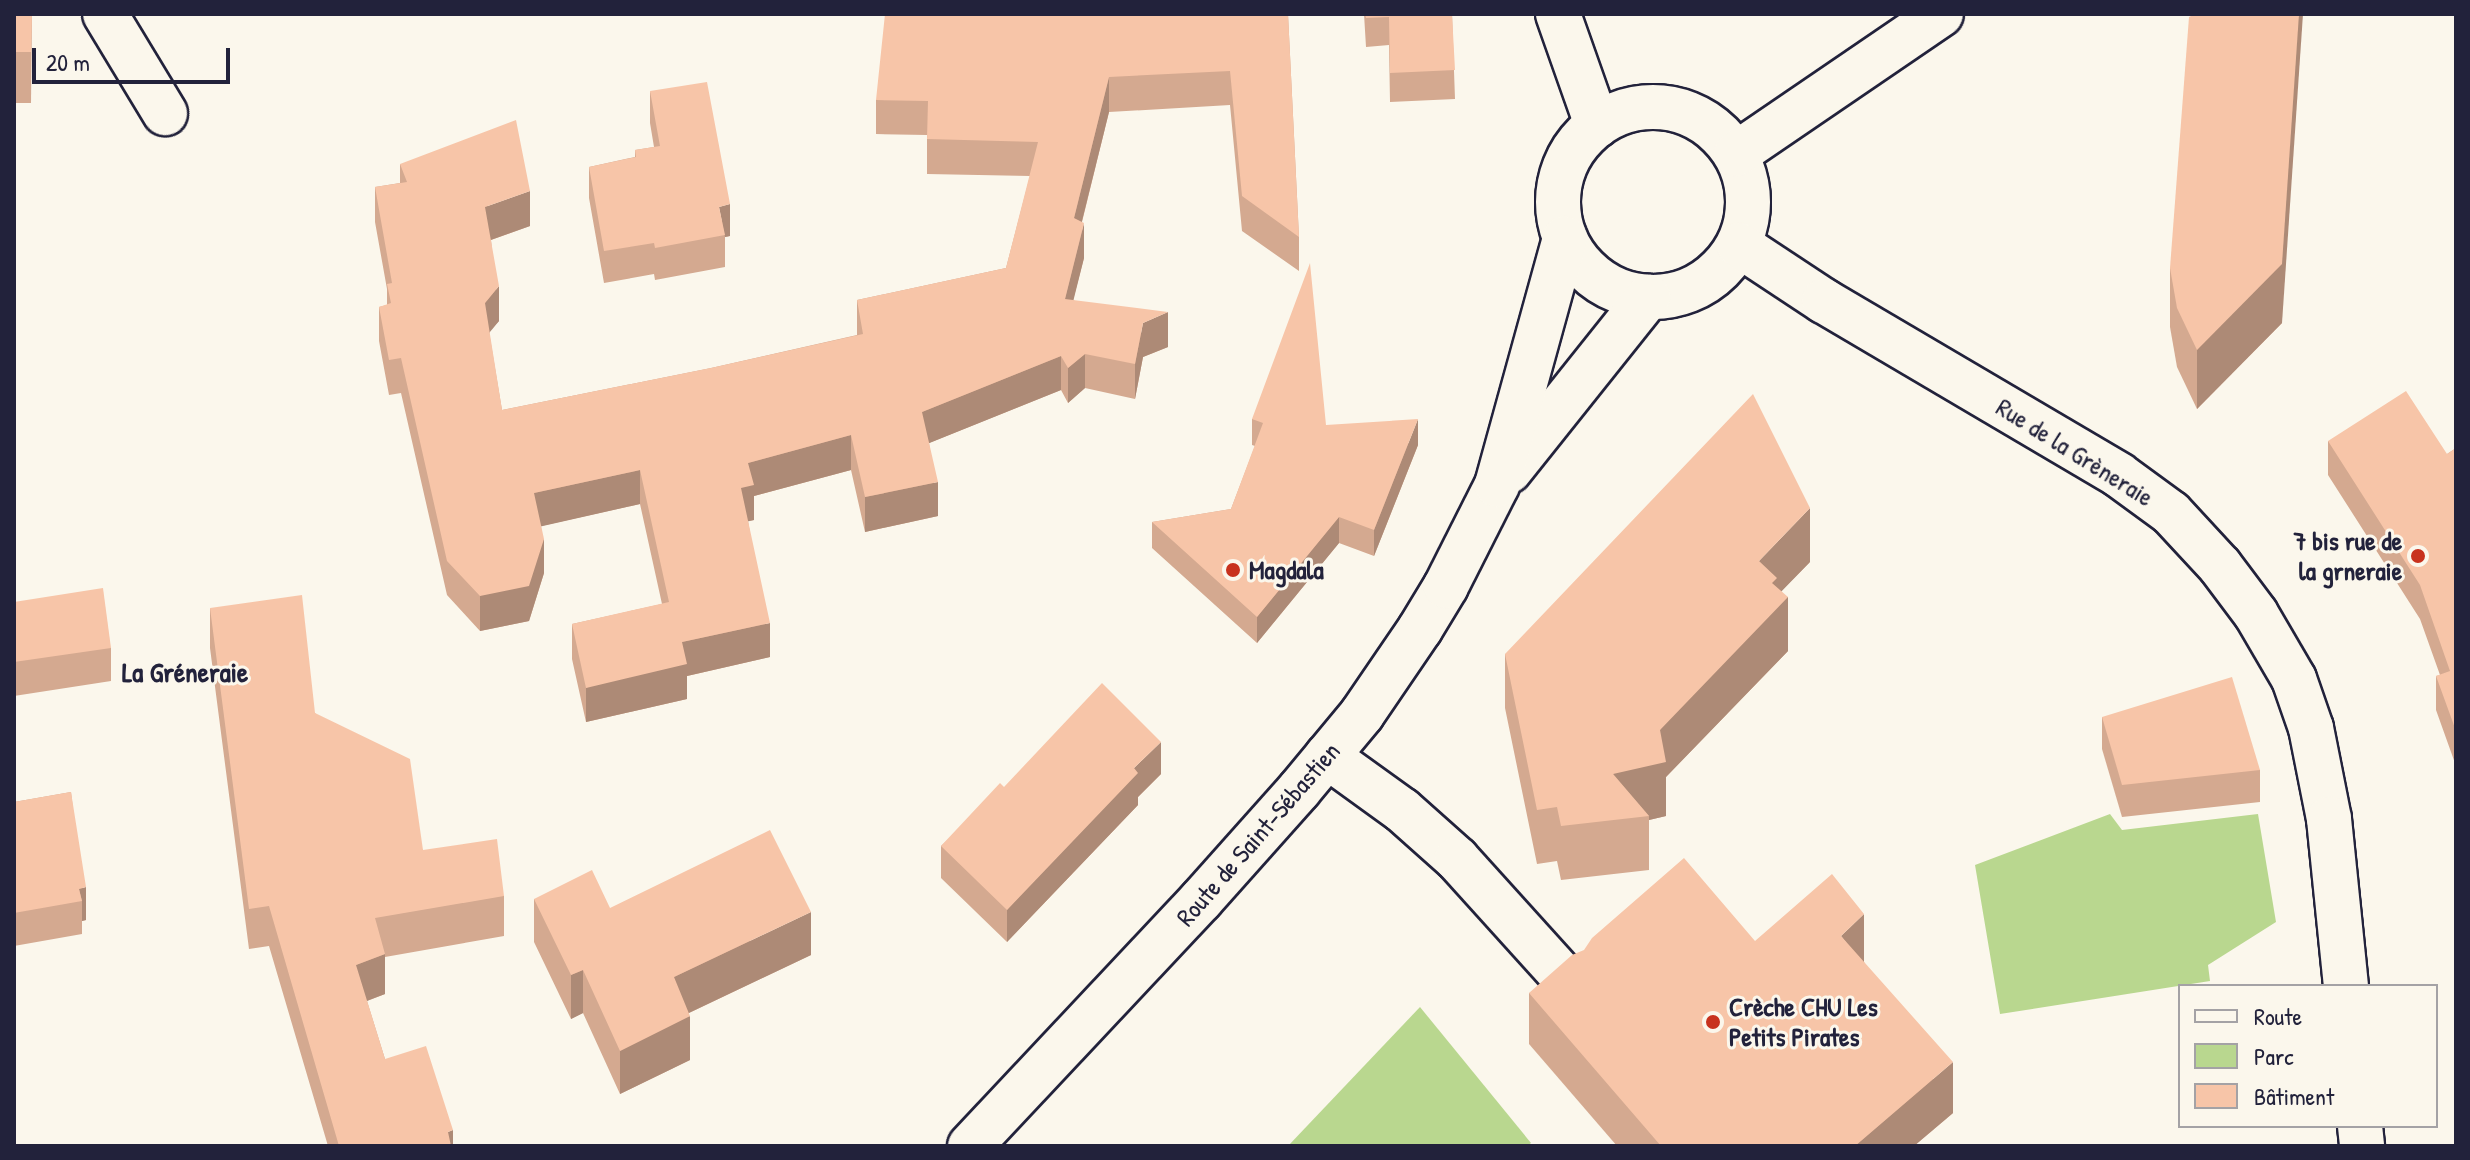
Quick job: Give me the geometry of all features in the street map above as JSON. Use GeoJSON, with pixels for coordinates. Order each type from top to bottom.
{"type":"FeatureCollection","features":[{"type":"Feature","properties":{"kind":"street"},"geometry":{"type":"LineString","coordinates":[[105,14],[165,113]]}},
{"type":"Feature","properties":{"kind":"street"},"geometry":{"type":"LineString","coordinates":[[1558,14],[1597,125]]}},
{"type":"Feature","properties":{"kind":"street"},"geometry":{"type":"LineString","coordinates":[[1736,154],[1941,14]]}},
{"type":"Feature","properties":{"kind":"street"},"geometry":{"type":"LineString","coordinates":[[1657,106],[1680,109],[1712,126],[1736,154],[1743,169],[1749,202],[1739,245],[1706,282],[1688,291],[1648,297],[1603,283],[1584,268],[1565,238],[1558,196],[1564,169],[1578,144],[1597,125],[1632,108],[1657,106]]}},
{"type":"Feature","properties":{"kind":"street","name":"Route de Saint-Sébastien"},"geometry":{"type":"LineString","coordinates":[[970,1146],[1201,900],[1327,756],[1362,714],[1420,629],[1446,586],[1497,485],[1565,238]]}},
{"type":"Feature","properties":{"kind":"street","name":"Rue de la Grèneraie"},"geometry":{"type":"LineString","coordinates":[[1739,245],[1824,301],[2119,475],[2171,513],[2220,566],[2256,614],[2294,679],[2311,728],[2329,819],[2346,984]]}},
{"type":"Feature","properties":{"kind":"street","name":"Route de Saint-Sébastien"},"geometry":{"type":"LineString","coordinates":[[1497,485],[1648,297]]}},
{"type":"Feature","properties":{"kind":"street"},"geometry":{"type":"LineString","coordinates":[[1327,756],[1402,810],[1457,859],[1568,982]]}},
{"type":"Feature","properties":{"kind":"green space"},"geometry":{"type":"Polygon","coordinates":[[[2110,814],[2122,830],[2258,814],[2276,922],[2208,965],[2210,981],[2000,1014],[1975,865],[2110,814]]]}},
{"type":"Feature","properties":{"kind":"green space"},"geometry":{"type":"Polygon","coordinates":[[[1420,1007],[1531,1143],[1527,1146],[1288,1146],[1420,1007]]]}},
{"type":"Feature","properties":{"kind":"building"},"geometry":{"type":"Polygon","coordinates":[[[14,14],[32,14],[31,52],[14,52],[14,14]]]}},
{"type":"Feature","properties":{"kind":"building"},"geometry":{"type":"Polygon","coordinates":[[[885,14],[1288,14],[1299,237],[1242,196],[1230,71],[1109,77],[1074,218],[1084,223],[1065,299],[1168,312],[1143,323],[1135,364],[1085,354],[1068,368],[1061,356],[922,412],[938,482],[865,497],[851,435],[748,463],[754,485],[741,488],[770,623],[682,642],[687,664],[586,688],[572,624],[669,602],[640,470],[534,493],[544,539],[529,586],[480,596],[447,561],[401,358],[389,360],[379,307],[391,303],[387,284],[392,283],[375,187],[407,182],[400,164],[516,120],[530,191],[485,207],[499,286],[485,303],[502,410],[863,334],[857,300],[1006,268],[1038,142],[927,139],[928,101],[876,100],[885,14]]]}},
{"type":"Feature","properties":{"kind":"building"},"geometry":{"type":"Polygon","coordinates":[[[1365,14],[1452,14],[1455,70],[1390,73],[1389,17],[1366,18],[1365,14]]]}},
{"type":"Feature","properties":{"kind":"building"},"geometry":{"type":"Polygon","coordinates":[[[2195,14],[2299,14],[2282,264],[2197,350],[2177,308],[2170,268],[2189,17],[2195,14]]]}},
{"type":"Feature","properties":{"kind":"building"},"geometry":{"type":"Polygon","coordinates":[[[707,82],[730,204],[719,207],[725,235],[655,248],[654,243],[604,251],[589,167],[636,157],[635,150],[660,146],[650,91],[707,82]]]}},
{"type":"Feature","properties":{"kind":"building"},"geometry":{"type":"Polygon","coordinates":[[[1310,263],[1326,425],[1418,419],[1374,530],[1339,517],[1257,617],[1152,522],[1231,509],[1263,423],[1252,419],[1310,263]]]}},
{"type":"Feature","properties":{"kind":"building"},"geometry":{"type":"Polygon","coordinates":[[[2406,391],[2447,454],[2456,448],[2456,731],[2436,676],[2450,671],[2420,585],[2328,441],[2406,391]]]}},
{"type":"Feature","properties":{"kind":"building"},"geometry":{"type":"Polygon","coordinates":[[[1753,394],[1810,508],[1759,561],[1777,578],[1772,583],[1788,597],[1660,730],[1666,762],[1613,774],[1649,816],[1561,826],[1557,807],[1537,810],[1505,654],[1753,394]]]}},
{"type":"Feature","properties":{"kind":"building"},"geometry":{"type":"Polygon","coordinates":[[[103,588],[111,648],[14,662],[14,602],[103,588]]]}},
{"type":"Feature","properties":{"kind":"building"},"geometry":{"type":"Polygon","coordinates":[[[302,595],[315,713],[410,759],[423,850],[497,839],[504,896],[375,918],[385,954],[356,965],[385,1059],[426,1046],[453,1130],[448,1132],[451,1146],[339,1146],[269,906],[249,909],[210,608],[302,595]]]}},
{"type":"Feature","properties":{"kind":"building"},"geometry":{"type":"Polygon","coordinates":[[[2232,677],[2260,770],[2122,785],[2102,717],[2232,677]]]}},
{"type":"Feature","properties":{"kind":"building"},"geometry":{"type":"Polygon","coordinates":[[[1102,683],[1161,742],[1134,768],[1138,773],[1007,910],[941,846],[1000,783],[1004,787],[1102,683]]]}},
{"type":"Feature","properties":{"kind":"building"},"geometry":{"type":"Polygon","coordinates":[[[71,792],[86,887],[79,889],[82,901],[14,913],[14,802],[71,792]]]}},
{"type":"Feature","properties":{"kind":"building"},"geometry":{"type":"Polygon","coordinates":[[[770,830],[811,912],[674,977],[690,1016],[620,1051],[583,970],[571,975],[534,899],[592,870],[610,908],[770,830]]]}},
{"type":"Feature","properties":{"kind":"building","name":"Crèche CHU Les Petits Pirates"},"geometry":{"type":"Polygon","coordinates":[[[1684,858],[1755,941],[1832,874],[1864,914],[1841,936],[1953,1062],[1855,1146],[1661,1146],[1529,993],[1572,955],[1584,950],[1592,938],[1684,858]]]}},
{"type":"Feature","properties":{"kind":"place","name":"7 bis rue de la grneraie"},"geometry":{"type":"Point","coordinates":[2418,556]}},
{"type":"Feature","properties":{"kind":"place","name":"Magdala"},"geometry":{"type":"Point","coordinates":[1233,570]}},
{"type":"Feature","properties":{"kind":"place","name":"Crèche CHU Les Petits Pirates"},"geometry":{"type":"Point","coordinates":[1713,1022]}},
{"type":"Feature","properties":{"kind":"district","name":"La Gréneraie"},"geometry":{"type":"Point","coordinates":[185,672]}}]}
